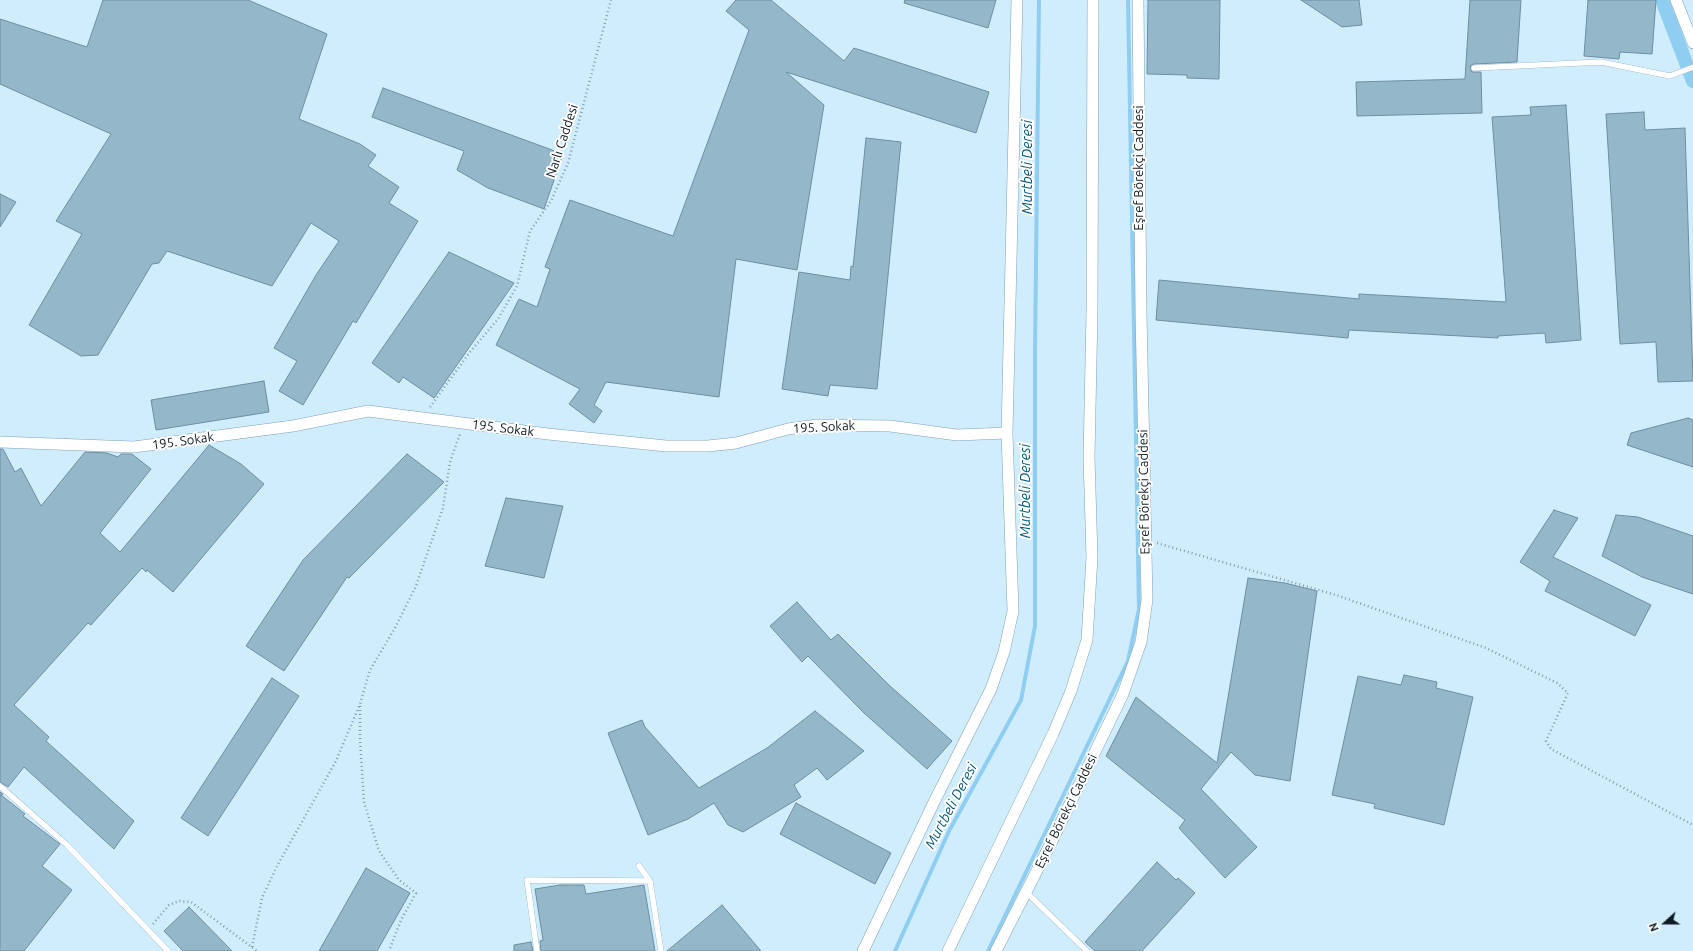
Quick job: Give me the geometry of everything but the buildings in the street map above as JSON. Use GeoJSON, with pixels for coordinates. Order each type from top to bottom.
{"type":"FeatureCollection","features":[{"type":"Feature","properties":{"kind":"street"},"geometry":{"type":"LineString","coordinates":[[863,951],[935,800],[991,689],[1004,652],[1014,611],[1007,433],[1017,0]]}},
{"type":"Feature","properties":{"kind":"street"},"geometry":{"type":"LineString","coordinates":[[948,951],[1056,727],[1071,691],[1087,640],[1092,557],[1089,457],[1093,0]]}},
{"type":"Feature","properties":{"kind":"street","name":"Eşref Börekçi Caddesi"},"geometry":{"type":"LineString","coordinates":[[996,951],[1119,701],[1134,665],[1141,642],[1147,600],[1140,306],[1138,0]]}},
{"type":"Feature","properties":{"kind":"street"},"geometry":{"type":"LineString","coordinates":[[1676,0],[1693,43]]}},
{"type":"Feature","properties":{"kind":"street","name":"195. Sokak"},"geometry":{"type":"LineString","coordinates":[[0,442],[134,447],[293,426],[368,411],[666,446],[708,446],[736,443],[788,429],[817,425],[890,426],[957,435],[1007,433]]}},
{"type":"Feature","properties":{"kind":"lane"},"geometry":{"type":"LineString","coordinates":[[1474,68],[1601,62],[1670,76],[1693,67]]}},
{"type":"Feature","properties":{"kind":"lane"},"geometry":{"type":"LineString","coordinates":[[0,786],[67,845],[147,931],[168,951]]}},
{"type":"Feature","properties":{"kind":"lane"},"geometry":{"type":"LineString","coordinates":[[639,866],[650,881],[661,951]]}},
{"type":"Feature","properties":{"kind":"lane"},"geometry":{"type":"LineString","coordinates":[[537,951],[527,880],[650,881]]}},
{"type":"Feature","properties":{"kind":"lane"},"geometry":{"type":"LineString","coordinates":[[1026,892],[1087,951]]}},
{"type":"Feature","properties":{"kind":"path","name":"Narlı Caddesi"},"geometry":{"type":"LineString","coordinates":[[422,418],[470,352],[498,319],[517,286],[530,231],[551,200],[568,162],[611,0]]}},
{"type":"Feature","properties":{"kind":"path"},"geometry":{"type":"LineString","coordinates":[[252,947],[262,898],[276,868],[336,760],[360,704],[370,670],[395,628],[416,586],[443,508],[450,462],[463,423]]}},
{"type":"Feature","properties":{"kind":"path"},"geometry":{"type":"LineString","coordinates":[[1145,540],[1290,581],[1359,603],[1486,648],[1556,683],[1568,693],[1546,741],[1552,749],[1693,825]]}},
{"type":"Feature","properties":{"kind":"path"},"geometry":{"type":"LineString","coordinates":[[360,704],[360,740],[364,802],[379,851],[399,880],[416,893],[401,920],[390,951]]}},
{"type":"Feature","properties":{"kind":"path"},"geometry":{"type":"LineString","coordinates":[[147,931],[169,905],[179,902],[191,902],[257,951]]}},
{"type":"Feature","properties":{"kind":"waterway","name":"Murtbeli Deresi"},"geometry":{"type":"LineString","coordinates":[[895,951],[949,831],[1021,700],[1035,626],[1035,351],[1039,0]]}},
{"type":"Feature","properties":{"kind":"waterway"},"geometry":{"type":"LineString","coordinates":[[988,951],[1128,661],[1139,609],[1128,0]]}},
{"type":"Feature","properties":{"kind":"waterway"},"geometry":{"type":"LineString","coordinates":[[1662,0],[1693,81]]}}]}
